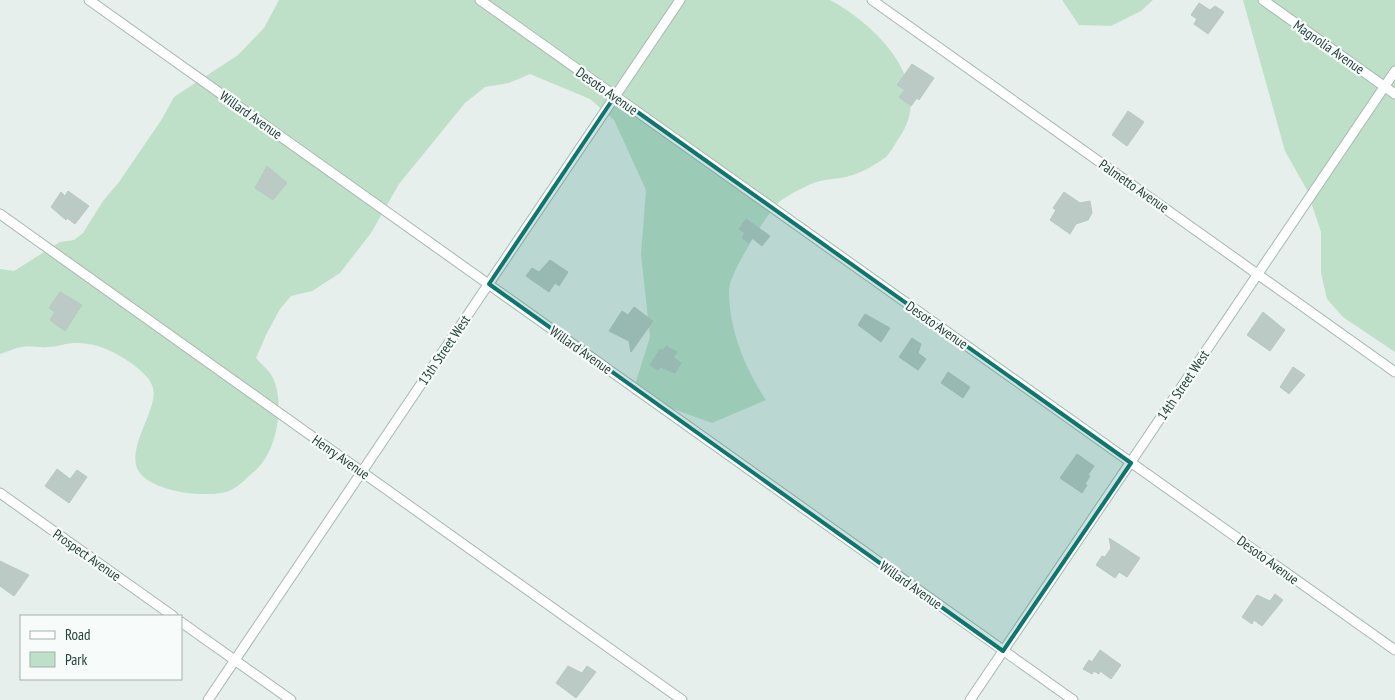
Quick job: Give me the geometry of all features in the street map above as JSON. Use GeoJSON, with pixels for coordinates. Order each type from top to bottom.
{"type":"FeatureCollection","features":[{"type":"Feature","properties":{"kind":"street","name":"Willard Avenue"},"geometry":{"type":"LineString","coordinates":[[89,0],[1073,700]]}},
{"type":"Feature","properties":{"kind":"street","name":"Desoto Avenue"},"geometry":{"type":"LineString","coordinates":[[480,0],[1395,650]]}},
{"type":"Feature","properties":{"kind":"street","name":"13th Street West"},"geometry":{"type":"LineString","coordinates":[[208,700],[680,0]]}},
{"type":"Feature","properties":{"kind":"street","name":"Palmetto Avenue"},"geometry":{"type":"LineString","coordinates":[[872,0],[1395,372]]}},
{"type":"Feature","properties":{"kind":"street","name":"Magnolia Avenue"},"geometry":{"type":"LineString","coordinates":[[1263,0],[1395,94]]}},
{"type":"Feature","properties":{"kind":"street","name":"14th Street West"},"geometry":{"type":"LineString","coordinates":[[970,700],[1395,71]]}},
{"type":"Feature","properties":{"kind":"street","name":"Henry Avenue"},"geometry":{"type":"LineString","coordinates":[[0,214],[682,700]]}},
{"type":"Feature","properties":{"kind":"street","name":"Prospect Avenue"},"geometry":{"type":"LineString","coordinates":[[0,493],[172,615]]}},
{"type":"Feature","properties":{"kind":"street"},"geometry":{"type":"LineString","coordinates":[[182,623],[291,700]]}},
{"type":"Feature","properties":{"kind":"highlighted area"},"geometry":{"type":"Polygon","coordinates":[[[615,96],[1131,463],[1003,651],[489,284],[615,96]]]}},
{"type":"Feature","properties":{"kind":"green space"},"geometry":{"type":"Polygon","coordinates":[[[279,0],[830,0],[865,24],[882,40],[896,58],[906,77],[911,97],[909,118],[899,138],[886,157],[857,174],[825,180],[802,188],[779,202],[757,231],[735,271],[729,290],[735,334],[751,375],[766,400],[712,423],[632,394],[650,337],[641,254],[646,190],[614,120],[590,99],[530,74],[509,83],[485,87],[465,103],[399,184],[371,233],[340,273],[312,291],[291,296],[280,309],[256,358],[273,378],[277,389],[278,401],[277,427],[274,439],[263,462],[243,482],[229,491],[206,494],[177,491],[150,482],[141,474],[136,465],[137,445],[154,396],[149,380],[134,365],[104,348],[82,343],[51,347],[25,346],[0,354],[0,269],[14,271],[60,242],[74,240],[83,233],[103,201],[119,182],[162,119],[174,97],[238,55],[264,28],[279,0]]]}},
{"type":"Feature","properties":{"kind":"green space"},"geometry":{"type":"Polygon","coordinates":[[[1062,0],[1153,0],[1141,11],[1111,26],[1079,25],[1062,0]]]}},
{"type":"Feature","properties":{"kind":"green space"},"geometry":{"type":"Polygon","coordinates":[[[1243,0],[1395,0],[1395,352],[1343,317],[1327,299],[1321,273],[1321,232],[1307,190],[1285,151],[1243,0]]]}},
{"type":"Feature","properties":{"kind":"building"},"geometry":{"type":"Polygon","coordinates":[[[1199,3],[1210,10],[1215,6],[1224,12],[1208,34],[1194,24],[1197,19],[1191,15],[1199,3]]]}},
{"type":"Feature","properties":{"kind":"building"},"geometry":{"type":"Polygon","coordinates":[[[912,64],[934,78],[919,100],[917,98],[911,106],[899,97],[905,90],[897,85],[912,64]]]}},
{"type":"Feature","properties":{"kind":"building"},"geometry":{"type":"Polygon","coordinates":[[[1128,111],[1144,122],[1127,146],[1112,135],[1128,111]]]}},
{"type":"Feature","properties":{"kind":"building"},"geometry":{"type":"Polygon","coordinates":[[[267,166],[287,183],[273,200],[255,188],[267,166]]]}},
{"type":"Feature","properties":{"kind":"building"},"geometry":{"type":"Polygon","coordinates":[[[68,191],[89,206],[75,224],[67,218],[66,220],[51,207],[61,192],[65,196],[68,191]]]}},
{"type":"Feature","properties":{"kind":"building"},"geometry":{"type":"Polygon","coordinates":[[[1064,192],[1080,203],[1090,201],[1092,213],[1088,220],[1076,224],[1070,234],[1050,220],[1056,210],[1053,208],[1064,192]]]}},
{"type":"Feature","properties":{"kind":"building"},"geometry":{"type":"Polygon","coordinates":[[[746,219],[770,236],[762,246],[752,238],[749,243],[742,238],[745,233],[739,229],[746,219]]]}},
{"type":"Feature","properties":{"kind":"building"},"geometry":{"type":"Polygon","coordinates":[[[550,260],[568,272],[559,286],[555,283],[549,292],[526,276],[532,268],[539,272],[550,260]]]}},
{"type":"Feature","properties":{"kind":"building"},"geometry":{"type":"Polygon","coordinates":[[[60,292],[82,305],[65,331],[50,320],[55,312],[49,308],[60,292]]]}},
{"type":"Feature","properties":{"kind":"building"},"geometry":{"type":"Polygon","coordinates":[[[634,307],[653,321],[631,352],[629,341],[609,331],[622,311],[628,315],[634,307]]]}},
{"type":"Feature","properties":{"kind":"building"},"geometry":{"type":"Polygon","coordinates":[[[1263,312],[1285,330],[1270,351],[1247,335],[1263,312]]]}},
{"type":"Feature","properties":{"kind":"building"},"geometry":{"type":"Polygon","coordinates":[[[865,314],[890,328],[881,342],[858,325],[865,314]]]}},
{"type":"Feature","properties":{"kind":"building"},"geometry":{"type":"Polygon","coordinates":[[[912,338],[921,344],[918,353],[926,359],[918,370],[899,357],[912,338]]]}},
{"type":"Feature","properties":{"kind":"building"},"geometry":{"type":"Polygon","coordinates":[[[666,346],[677,352],[673,357],[681,363],[675,373],[660,367],[658,370],[650,365],[660,349],[663,351],[666,346]]]}},
{"type":"Feature","properties":{"kind":"building"},"geometry":{"type":"Polygon","coordinates":[[[1293,367],[1305,375],[1289,394],[1280,387],[1293,367]]]}},
{"type":"Feature","properties":{"kind":"building"},"geometry":{"type":"Polygon","coordinates":[[[948,372],[970,387],[963,398],[941,383],[948,372]]]}},
{"type":"Feature","properties":{"kind":"building"},"geometry":{"type":"Polygon","coordinates":[[[1077,454],[1094,466],[1088,475],[1090,476],[1085,484],[1087,485],[1082,493],[1060,478],[1077,454]]]}},
{"type":"Feature","properties":{"kind":"building"},"geometry":{"type":"Polygon","coordinates":[[[57,469],[70,479],[77,470],[87,477],[69,503],[45,486],[57,469]]]}},
{"type":"Feature","properties":{"kind":"building"},"geometry":{"type":"Polygon","coordinates":[[[1109,538],[1140,558],[1127,577],[1119,572],[1115,578],[1096,565],[1111,548],[1109,538]]]}},
{"type":"Feature","properties":{"kind":"building"},"geometry":{"type":"Polygon","coordinates":[[[0,561],[29,575],[14,596],[0,586],[0,561]]]}},
{"type":"Feature","properties":{"kind":"building"},"geometry":{"type":"Polygon","coordinates":[[[1275,594],[1283,600],[1262,626],[1254,620],[1252,624],[1242,617],[1257,595],[1270,601],[1275,594]]]}},
{"type":"Feature","properties":{"kind":"building"},"geometry":{"type":"Polygon","coordinates":[[[1100,650],[1121,665],[1111,679],[1100,671],[1099,674],[1094,671],[1092,674],[1083,669],[1089,660],[1092,662],[1100,650]]]}},
{"type":"Feature","properties":{"kind":"building"},"geometry":{"type":"Polygon","coordinates":[[[568,666],[582,673],[587,666],[596,672],[576,698],[556,683],[568,666]]]}}]}
